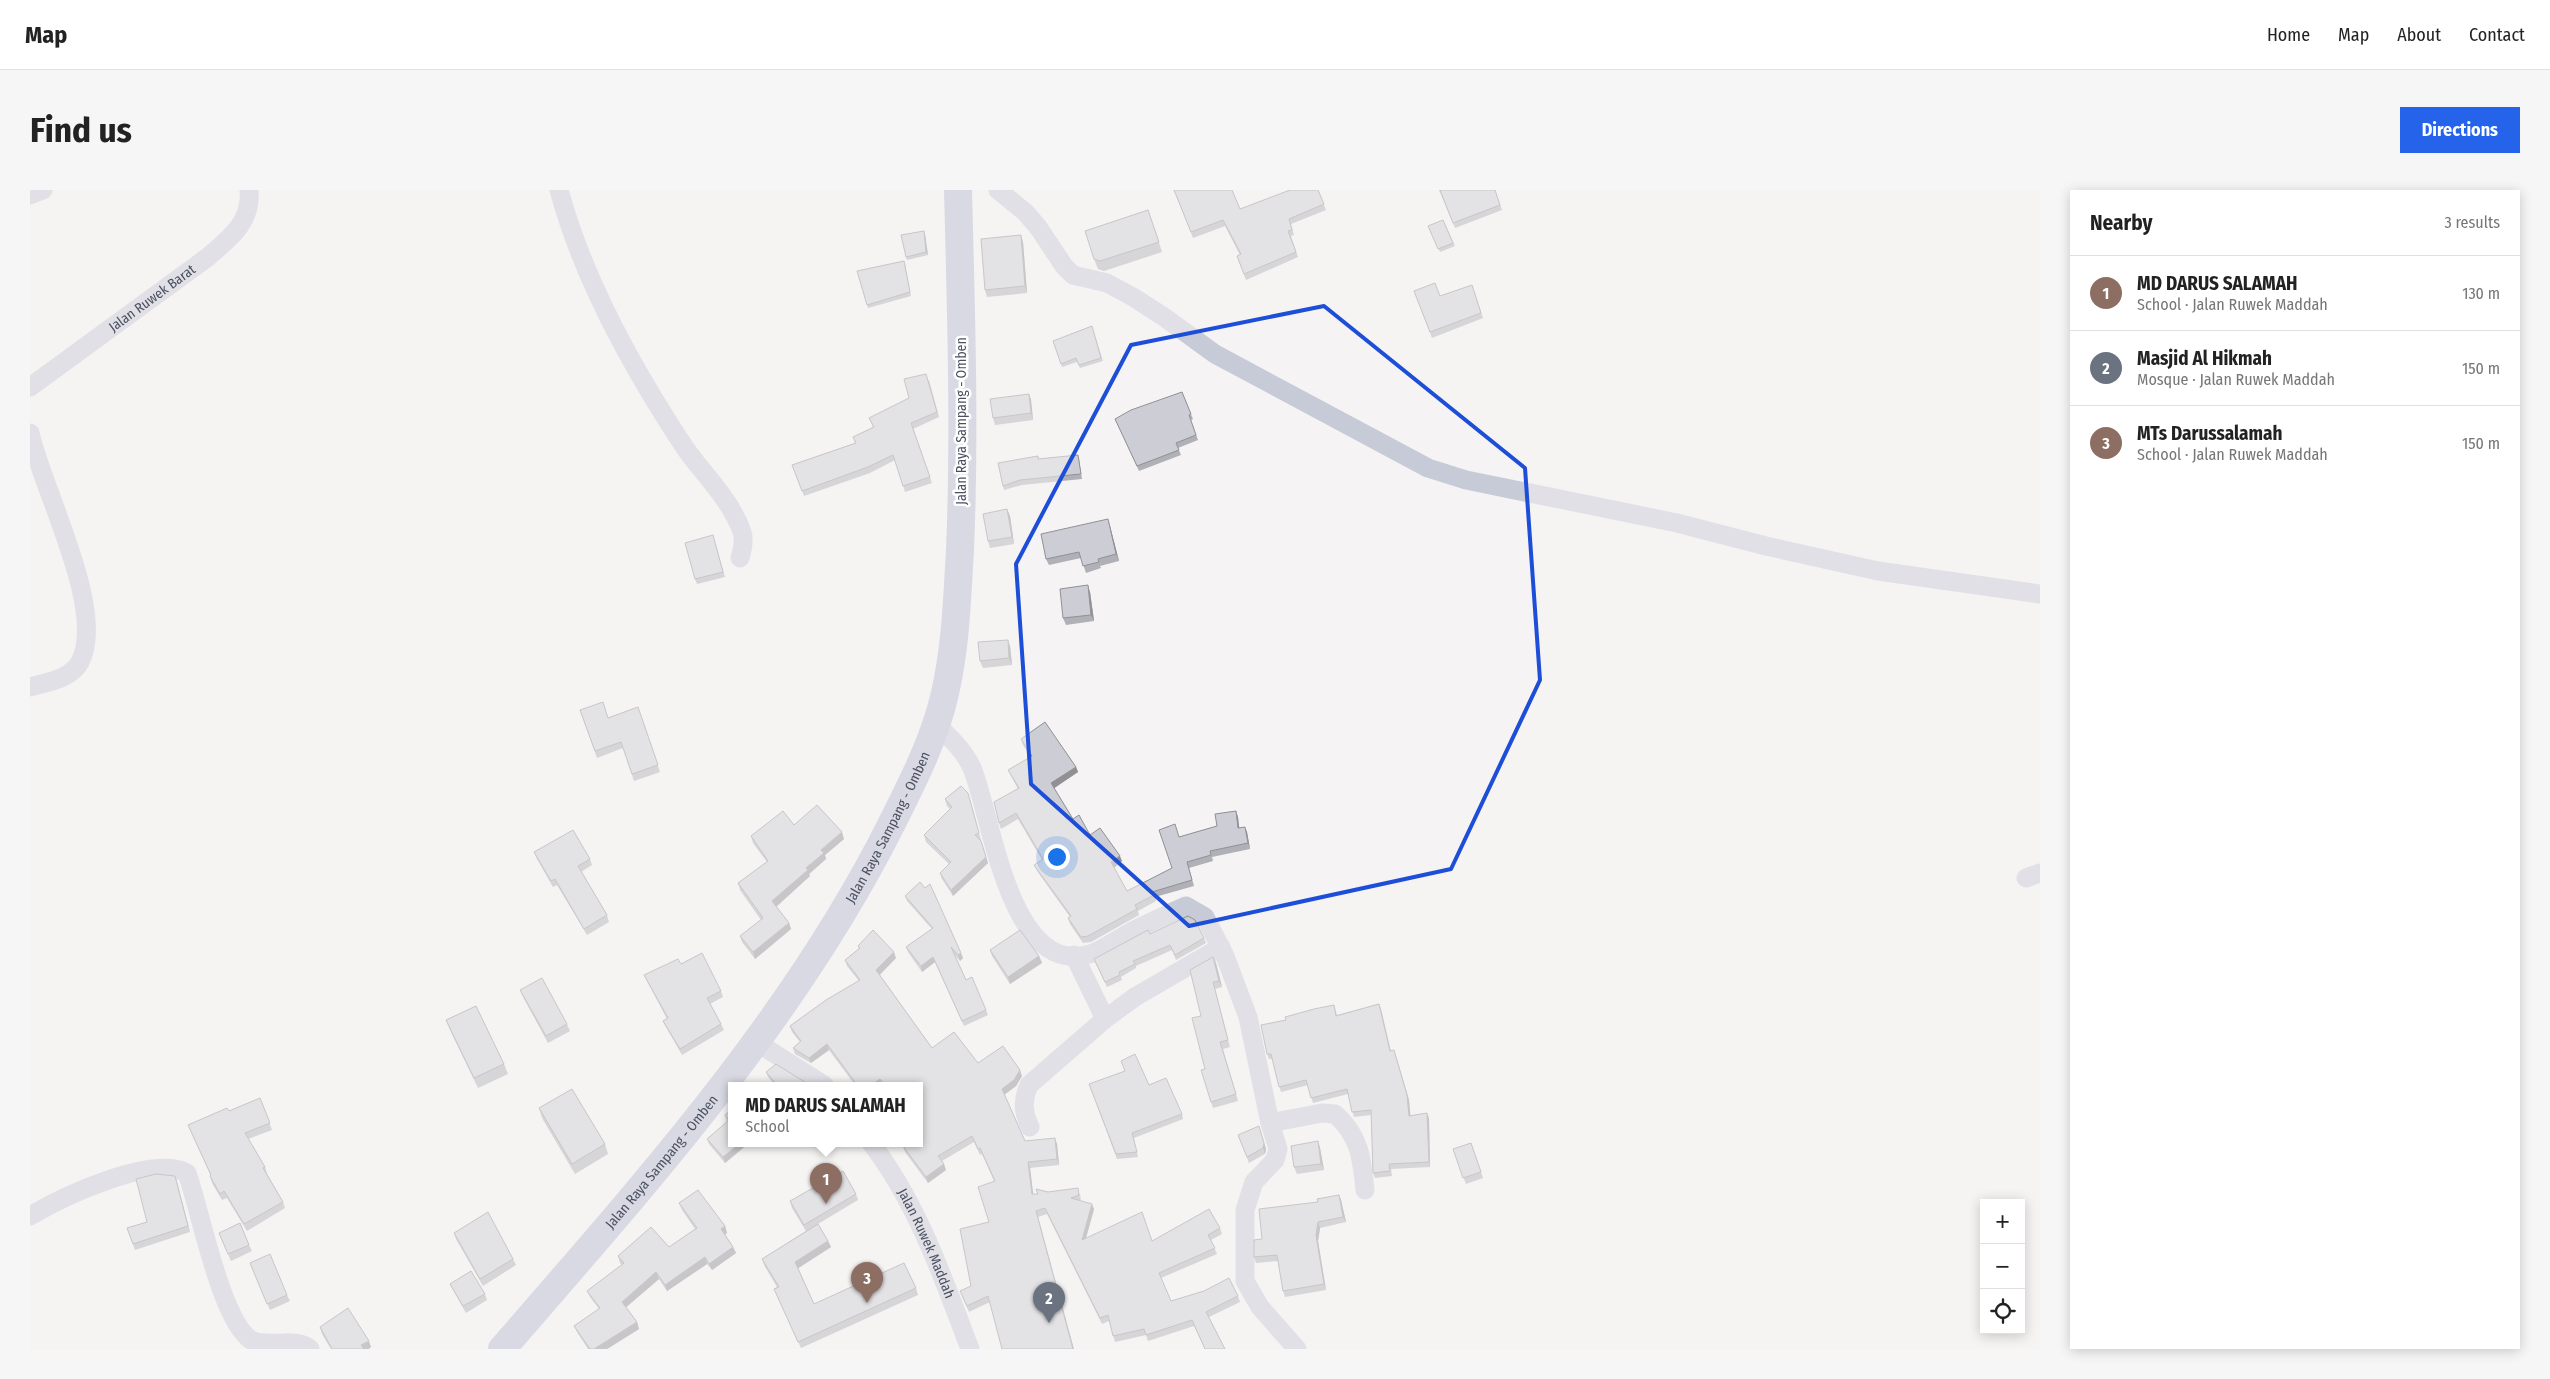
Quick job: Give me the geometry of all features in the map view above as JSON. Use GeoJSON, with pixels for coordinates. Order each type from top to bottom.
{"type":"FeatureCollection","features":[{"type":"Feature","properties":{"kind":"main road","name":"Jalan Raya Sampang - Omben"},"geometry":{"type":"LineString","coordinates":[[502,1349],[669,1151],[756,1042],[806,969],[871,866],[913,783],[945,696],[957,611],[964,470],[958,190]]}},
{"type":"Feature","properties":{"kind":"street"},"geometry":{"type":"LineString","coordinates":[[30,195],[43,190]]}},
{"type":"Feature","properties":{"kind":"street","name":"Jalan Ruwek Barat"},"geometry":{"type":"LineString","coordinates":[[30,387],[208,258],[236,233],[246,216],[249,190]]}},
{"type":"Feature","properties":{"kind":"street"},"geometry":{"type":"LineString","coordinates":[[559,190],[571,233],[601,303],[685,448],[716,488],[744,534],[740,558]]}},
{"type":"Feature","properties":{"kind":"street"},"geometry":{"type":"LineString","coordinates":[[998,190],[1038,227],[1064,266],[1073,274],[1107,283],[1134,297],[1215,354],[1428,468],[1466,480],[1677,522],[1766,546],[1878,571],[2040,594]]}},
{"type":"Feature","properties":{"kind":"street"},"geometry":{"type":"LineString","coordinates":[[30,433],[46,487],[74,557],[84,606],[86,644],[80,662],[72,671],[60,678],[30,687]]}},
{"type":"Feature","properties":{"kind":"street"},"geometry":{"type":"LineString","coordinates":[[936,724],[959,748],[971,767],[1011,895],[1024,922],[1041,943],[1062,955],[1090,954],[1146,924],[1186,906],[1205,918],[1221,947],[1248,1018],[1270,1123],[1278,1149],[1275,1160],[1254,1182],[1245,1210],[1245,1281],[1260,1307],[1297,1349]]}},
{"type":"Feature","properties":{"kind":"street"},"geometry":{"type":"LineString","coordinates":[[1030,1128],[1023,1112],[1024,1096],[1029,1085],[1105,1020],[1136,997],[1221,947]]}},
{"type":"Feature","properties":{"kind":"street"},"geometry":{"type":"LineString","coordinates":[[1074,955],[1105,1020]]}},
{"type":"Feature","properties":{"kind":"street"},"geometry":{"type":"LineString","coordinates":[[756,1042],[819,1082]]}},
{"type":"Feature","properties":{"kind":"street"},"geometry":{"type":"LineString","coordinates":[[1270,1123],[1322,1113],[1335,1114],[1353,1133],[1362,1160],[1365,1190]]}},
{"type":"Feature","properties":{"kind":"street","name":"Jalan Ruwek Maddah"},"geometry":{"type":"LineString","coordinates":[[875,1147],[890,1170],[930,1245],[970,1349]]}},
{"type":"Feature","properties":{"kind":"street"},"geometry":{"type":"LineString","coordinates":[[30,1216],[60,1198],[113,1179],[157,1169],[177,1168],[187,1173],[218,1279],[231,1312],[243,1332],[251,1340],[281,1344],[301,1344],[310,1349]]}},
{"type":"Feature","properties":{"kind":"highlighted area"},"geometry":{"type":"Polygon","coordinates":[[[1324,306],[1525,468],[1540,680],[1451,869],[1189,926],[1031,784],[1016,564],[1131,345],[1324,306]]]}},
{"type":"Feature","properties":{"kind":"building"},"geometry":{"type":"Polygon","coordinates":[[[1174,190],[1232,190],[1240,209],[1290,190],[1318,190],[1324,204],[1289,219],[1292,230],[1288,231],[1296,252],[1244,274],[1237,256],[1241,254],[1223,220],[1191,232],[1174,190]]]}},
{"type":"Feature","properties":{"kind":"building"},"geometry":{"type":"Polygon","coordinates":[[[1440,190],[1495,190],[1500,205],[1453,223],[1440,190]]]}},
{"type":"Feature","properties":{"kind":"building"},"geometry":{"type":"Polygon","coordinates":[[[1148,210],[1159,242],[1100,261],[1094,259],[1085,231],[1148,210]]]}},
{"type":"Feature","properties":{"kind":"building"},"geometry":{"type":"Polygon","coordinates":[[[1443,220],[1453,243],[1438,249],[1428,226],[1443,220]]]}},
{"type":"Feature","properties":{"kind":"building"},"geometry":{"type":"Polygon","coordinates":[[[924,231],[926,252],[906,257],[901,235],[924,231]]]}},
{"type":"Feature","properties":{"kind":"building"},"geometry":{"type":"Polygon","coordinates":[[[1021,235],[1025,286],[985,290],[981,239],[1021,235]]]}},
{"type":"Feature","properties":{"kind":"building"},"geometry":{"type":"Polygon","coordinates":[[[904,261],[910,292],[867,305],[857,271],[904,261]]]}},
{"type":"Feature","properties":{"kind":"building"},"geometry":{"type":"Polygon","coordinates":[[[1435,283],[1440,296],[1472,285],[1481,313],[1430,332],[1414,291],[1435,283]]]}},
{"type":"Feature","properties":{"kind":"building"},"geometry":{"type":"Polygon","coordinates":[[[1092,326],[1101,358],[1079,365],[1076,358],[1061,364],[1053,341],[1092,326]]]}},
{"type":"Feature","properties":{"kind":"building"},"geometry":{"type":"Polygon","coordinates":[[[926,374],[937,412],[911,423],[930,477],[903,486],[893,455],[868,467],[802,491],[792,465],[856,443],[853,437],[874,427],[869,418],[909,398],[904,379],[926,374]]]}},
{"type":"Feature","properties":{"kind":"building"},"geometry":{"type":"Polygon","coordinates":[[[1182,392],[1191,414],[1189,415],[1196,435],[1176,443],[1179,450],[1137,466],[1115,419],[1131,410],[1182,392]]]}},
{"type":"Feature","properties":{"kind":"building"},"geometry":{"type":"Polygon","coordinates":[[[1029,394],[1031,413],[993,418],[990,399],[1029,394]]]}},
{"type":"Feature","properties":{"kind":"building"},"geometry":{"type":"Polygon","coordinates":[[[1078,455],[1081,474],[1020,480],[1003,486],[998,463],[1038,456],[1038,459],[1078,455]]]}},
{"type":"Feature","properties":{"kind":"building"},"geometry":{"type":"Polygon","coordinates":[[[1007,509],[1012,537],[988,541],[983,514],[1007,509]]]}},
{"type":"Feature","properties":{"kind":"building"},"geometry":{"type":"Polygon","coordinates":[[[1108,519],[1116,554],[1098,559],[1099,562],[1083,566],[1079,552],[1046,559],[1041,534],[1108,519]]]}},
{"type":"Feature","properties":{"kind":"building"},"geometry":{"type":"Polygon","coordinates":[[[713,535],[723,572],[695,579],[685,543],[713,535]]]}},
{"type":"Feature","properties":{"kind":"building"},"geometry":{"type":"Polygon","coordinates":[[[1088,585],[1091,615],[1063,618],[1060,589],[1088,585]]]}},
{"type":"Feature","properties":{"kind":"building"},"geometry":{"type":"Polygon","coordinates":[[[1008,640],[1009,658],[980,661],[978,642],[1008,640]]]}},
{"type":"Feature","properties":{"kind":"building"},"geometry":{"type":"Polygon","coordinates":[[[603,702],[608,718],[638,707],[658,765],[632,774],[621,742],[595,751],[580,710],[603,702]]]}},
{"type":"Feature","properties":{"kind":"building"},"geometry":{"type":"Polygon","coordinates":[[[1045,722],[1076,767],[1051,783],[1073,819],[1079,815],[1090,835],[1100,828],[1120,856],[1111,862],[1127,891],[1172,868],[1159,830],[1175,824],[1179,837],[1217,826],[1215,814],[1236,811],[1238,828],[1245,827],[1248,843],[1210,851],[1211,855],[1187,862],[1192,880],[1152,892],[1154,895],[1135,905],[1137,909],[1088,936],[1081,937],[1068,918],[1071,916],[1034,865],[1043,859],[1016,813],[999,823],[994,802],[1019,788],[1008,770],[1032,756],[1021,739],[1045,722]]]}},
{"type":"Feature","properties":{"kind":"building"},"geometry":{"type":"Polygon","coordinates":[[[961,786],[968,793],[979,833],[975,835],[981,841],[986,857],[951,890],[940,873],[951,862],[924,835],[952,807],[945,799],[961,786]]]}},
{"type":"Feature","properties":{"kind":"building"},"geometry":{"type":"Polygon","coordinates":[[[817,805],[842,832],[821,850],[824,853],[806,868],[808,870],[772,901],[789,923],[753,952],[740,936],[763,918],[738,883],[768,861],[751,836],[783,811],[794,825],[817,805]]]}},
{"type":"Feature","properties":{"kind":"building"},"geometry":{"type":"Polygon","coordinates":[[[573,830],[590,859],[578,866],[607,915],[584,929],[555,879],[551,881],[534,852],[573,830]]]}},
{"type":"Feature","properties":{"kind":"building"},"geometry":{"type":"Polygon","coordinates":[[[920,882],[925,888],[930,884],[961,953],[958,955],[951,947],[966,980],[972,977],[986,1010],[962,1021],[933,957],[921,966],[906,947],[933,928],[905,896],[920,882]]]}},
{"type":"Feature","properties":{"kind":"building"},"geometry":{"type":"Polygon","coordinates":[[[1188,916],[1195,920],[1204,938],[1175,955],[1170,945],[1133,961],[1135,964],[1119,972],[1120,975],[1105,982],[1094,959],[1148,930],[1150,934],[1188,916]]]}},
{"type":"Feature","properties":{"kind":"building"},"geometry":{"type":"Polygon","coordinates":[[[873,930],[894,952],[876,970],[932,1048],[954,1032],[978,1063],[1003,1046],[1020,1070],[1014,1080],[1002,1089],[1025,1141],[1055,1138],[1057,1159],[1028,1162],[1032,1194],[1038,1194],[1036,1189],[1048,1192],[1078,1188],[1079,1195],[1071,1198],[1092,1204],[1082,1240],[1142,1212],[1152,1241],[1209,1209],[1220,1228],[1208,1235],[1215,1248],[1159,1273],[1171,1301],[1204,1291],[1229,1278],[1238,1296],[1206,1312],[1225,1349],[1205,1349],[1192,1320],[1146,1335],[1144,1329],[1113,1336],[1108,1315],[1100,1318],[1045,1208],[1036,1211],[1073,1349],[1002,1349],[988,1296],[967,1306],[960,1291],[971,1286],[960,1229],[989,1222],[978,1187],[995,1181],[980,1148],[978,1149],[972,1136],[938,1156],[944,1164],[926,1177],[904,1147],[923,1147],[923,1082],[882,1082],[880,1079],[876,1082],[855,1082],[827,1044],[809,1058],[793,1048],[801,1041],[790,1026],[826,1000],[860,980],[845,960],[860,948],[858,946],[873,930]]]}},
{"type":"Feature","properties":{"kind":"building"},"geometry":{"type":"Polygon","coordinates":[[[1020,930],[1039,956],[1008,977],[990,950],[1020,930]]]}},
{"type":"Feature","properties":{"kind":"building"},"geometry":{"type":"Polygon","coordinates":[[[702,953],[721,991],[707,998],[721,1024],[680,1049],[663,1021],[668,1018],[644,975],[678,959],[681,964],[702,953]]]}},
{"type":"Feature","properties":{"kind":"building"},"geometry":{"type":"Polygon","coordinates":[[[1213,957],[1219,981],[1213,982],[1228,1040],[1220,1042],[1236,1094],[1211,1102],[1201,1070],[1205,1069],[1192,1018],[1201,1016],[1190,970],[1213,957]]]}},
{"type":"Feature","properties":{"kind":"building"},"geometry":{"type":"Polygon","coordinates":[[[542,978],[567,1024],[546,1036],[520,990],[542,978]]]}},
{"type":"Feature","properties":{"kind":"building"},"geometry":{"type":"Polygon","coordinates":[[[1379,1004],[1390,1051],[1394,1050],[1407,1095],[1409,1116],[1427,1113],[1429,1162],[1389,1164],[1390,1171],[1373,1173],[1371,1110],[1352,1112],[1347,1089],[1311,1098],[1306,1080],[1279,1087],[1271,1054],[1267,1054],[1261,1025],[1286,1020],[1285,1017],[1334,1005],[1336,1016],[1379,1004]]]}},
{"type":"Feature","properties":{"kind":"building"},"geometry":{"type":"Polygon","coordinates":[[[476,1006],[504,1064],[474,1078],[446,1020],[476,1006]]]}},
{"type":"Feature","properties":{"kind":"building"},"geometry":{"type":"Polygon","coordinates":[[[1135,1054],[1149,1085],[1166,1078],[1182,1114],[1132,1133],[1137,1152],[1116,1154],[1089,1084],[1125,1071],[1121,1061],[1135,1054]]]}},
{"type":"Feature","properties":{"kind":"building"},"geometry":{"type":"Polygon","coordinates":[[[776,1064],[805,1082],[774,1082],[766,1072],[776,1064]]]}},
{"type":"Feature","properties":{"kind":"building"},"geometry":{"type":"Polygon","coordinates":[[[572,1089],[605,1144],[572,1164],[539,1108],[572,1089]]]}},
{"type":"Feature","properties":{"kind":"building"},"geometry":{"type":"Polygon","coordinates":[[[260,1098],[270,1123],[245,1133],[283,1202],[244,1224],[224,1191],[220,1194],[188,1125],[227,1108],[229,1111],[260,1098]]]}},
{"type":"Feature","properties":{"kind":"building"},"geometry":{"type":"Polygon","coordinates":[[[728,1121],[728,1147],[736,1147],[723,1157],[707,1139],[728,1121]]]}},
{"type":"Feature","properties":{"kind":"building"},"geometry":{"type":"Polygon","coordinates":[[[1259,1126],[1264,1143],[1263,1148],[1247,1157],[1238,1135],[1259,1126]]]}},
{"type":"Feature","properties":{"kind":"building"},"geometry":{"type":"Polygon","coordinates":[[[1318,1141],[1321,1164],[1294,1167],[1291,1146],[1318,1141]]]}},
{"type":"Feature","properties":{"kind":"building"},"geometry":{"type":"Polygon","coordinates":[[[1471,1143],[1481,1172],[1463,1178],[1453,1149],[1471,1143]]]}},
{"type":"Feature","properties":{"kind":"building"},"geometry":{"type":"Polygon","coordinates":[[[843,1171],[856,1194],[804,1225],[790,1201],[843,1171]]]}},
{"type":"Feature","properties":{"kind":"building"},"geometry":{"type":"Polygon","coordinates":[[[156,1174],[175,1176],[188,1226],[133,1244],[127,1228],[147,1222],[136,1179],[156,1174]]]}},
{"type":"Feature","properties":{"kind":"building"},"geometry":{"type":"Polygon","coordinates":[[[698,1190],[725,1226],[721,1229],[733,1247],[709,1264],[705,1257],[665,1285],[656,1272],[622,1302],[637,1322],[594,1349],[590,1349],[574,1326],[600,1308],[587,1291],[624,1263],[618,1256],[651,1227],[669,1247],[697,1228],[679,1203],[698,1190]]]}},
{"type":"Feature","properties":{"kind":"building"},"geometry":{"type":"Polygon","coordinates":[[[1339,1195],[1343,1217],[1318,1222],[1316,1235],[1324,1284],[1283,1291],[1277,1255],[1254,1257],[1254,1240],[1262,1239],[1259,1209],[1318,1202],[1317,1199],[1339,1195]]]}},
{"type":"Feature","properties":{"kind":"building"},"geometry":{"type":"Polygon","coordinates":[[[488,1212],[513,1259],[480,1279],[454,1233],[488,1212]]]}},
{"type":"Feature","properties":{"kind":"building"},"geometry":{"type":"Polygon","coordinates":[[[240,1223],[249,1245],[228,1254],[219,1233],[240,1223]]]}},
{"type":"Feature","properties":{"kind":"building"},"geometry":{"type":"Polygon","coordinates":[[[818,1224],[828,1241],[795,1262],[814,1304],[904,1263],[916,1288],[798,1342],[774,1289],[779,1287],[762,1259],[818,1224]]]}},
{"type":"Feature","properties":{"kind":"building"},"geometry":{"type":"Polygon","coordinates":[[[270,1254],[287,1295],[267,1304],[250,1263],[270,1254]]]}},
{"type":"Feature","properties":{"kind":"building"},"geometry":{"type":"Polygon","coordinates":[[[471,1271],[485,1294],[463,1306],[450,1284],[471,1271]]]}},
{"type":"Feature","properties":{"kind":"building"},"geometry":{"type":"Polygon","coordinates":[[[348,1308],[369,1341],[361,1345],[364,1349],[332,1349],[320,1327],[348,1308]]]}},
{"type":"Feature","properties":{"kind":"place","name":"MD DARUS SALAMAH"},"geometry":{"type":"Point","coordinates":[826,1204]}},
{"type":"Feature","properties":{"kind":"place","name":"MTs Darussalamah"},"geometry":{"type":"Point","coordinates":[867,1303]}},
{"type":"Feature","properties":{"kind":"place","name":"Masjid Al Hikmah"},"geometry":{"type":"Point","coordinates":[1049,1323]}}]}
